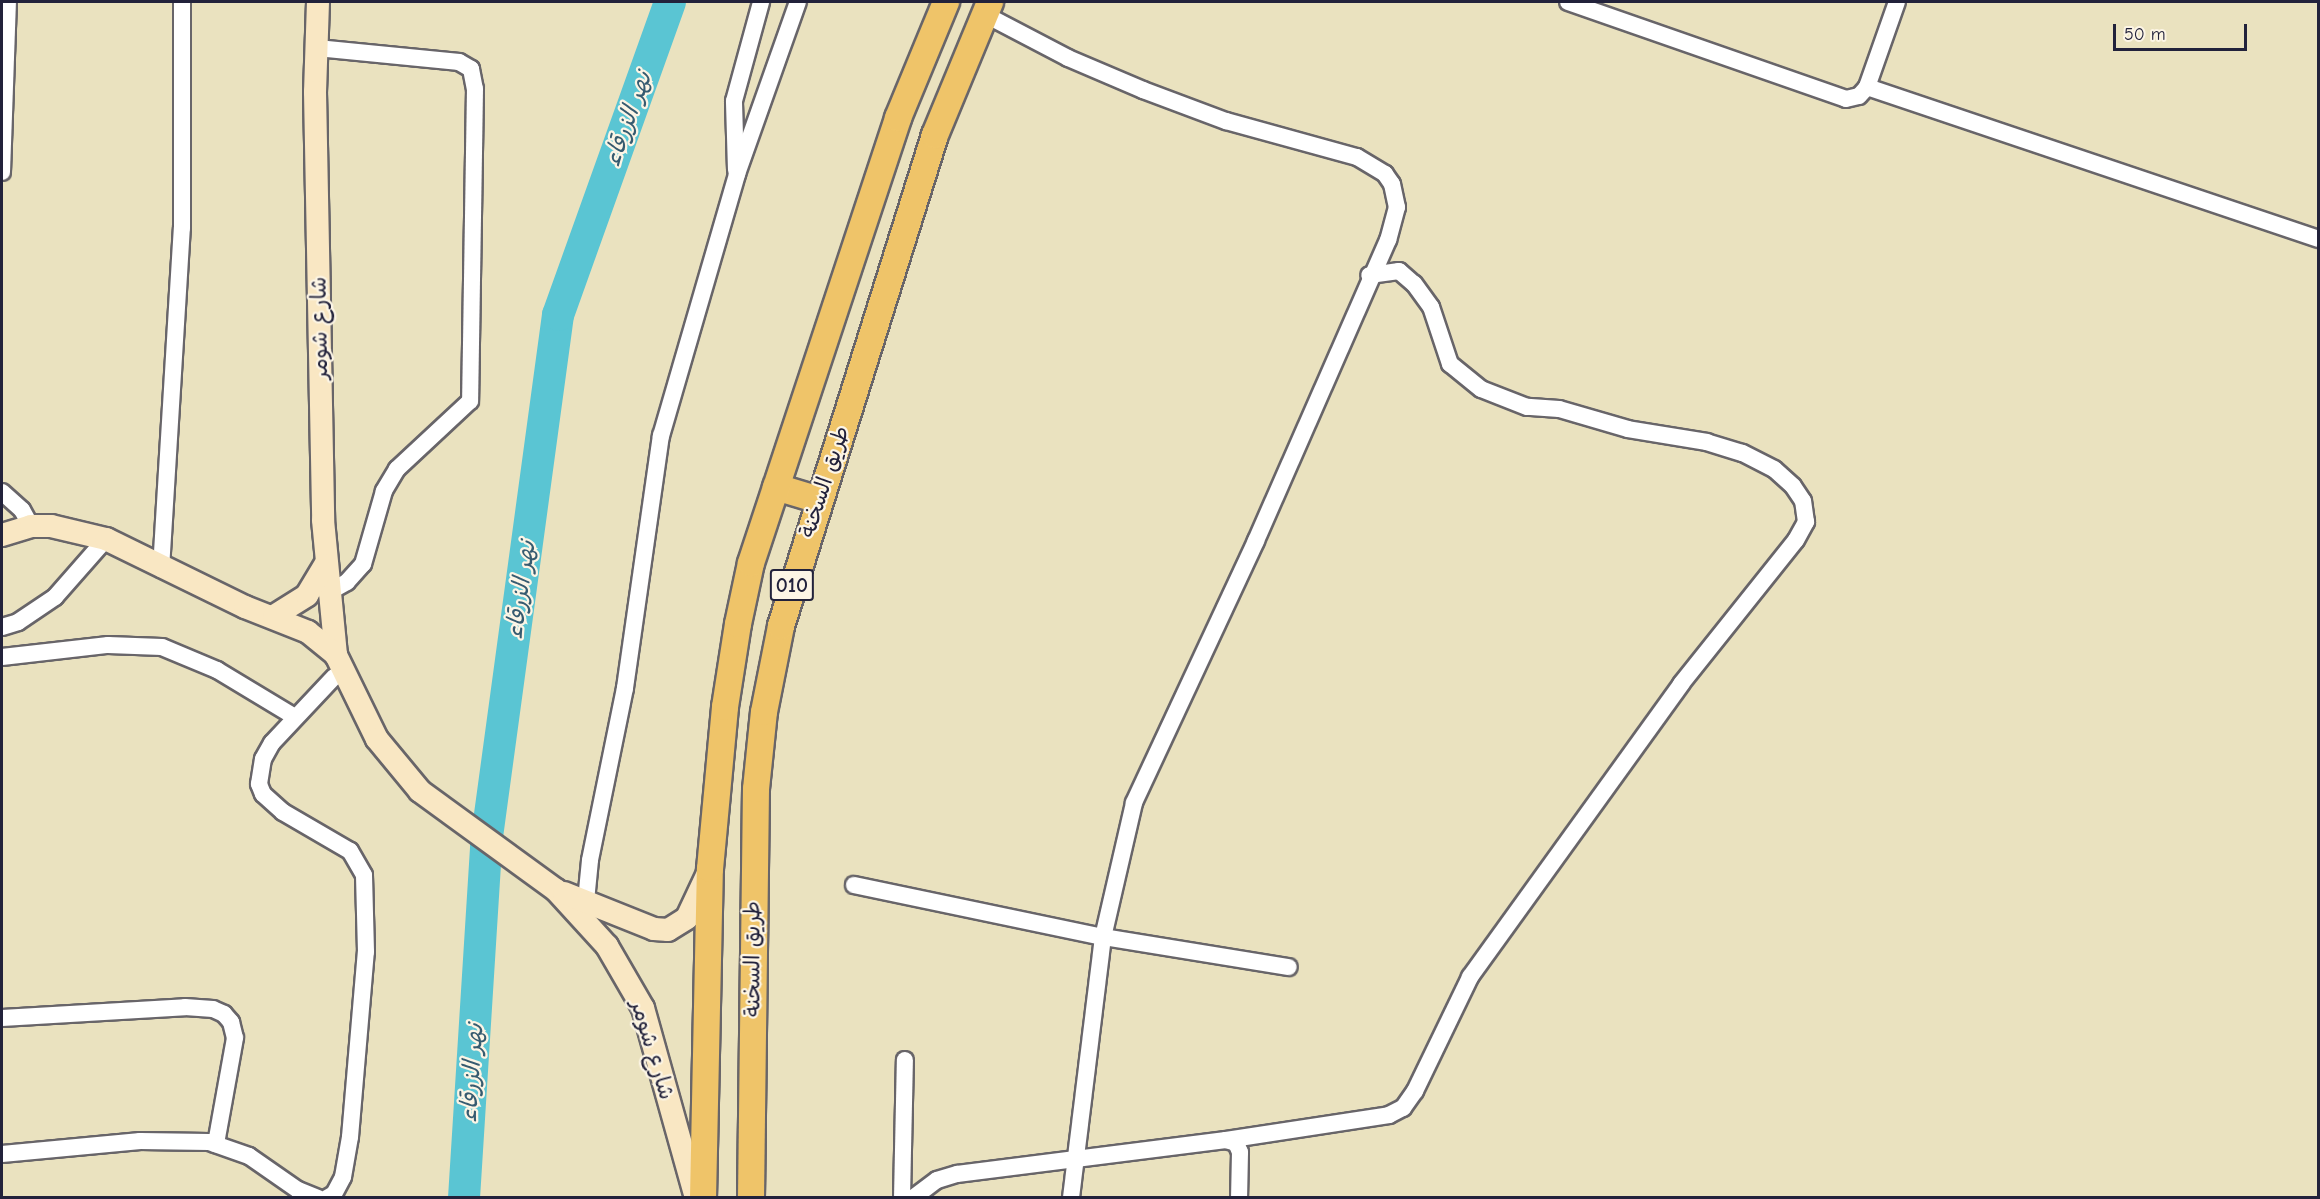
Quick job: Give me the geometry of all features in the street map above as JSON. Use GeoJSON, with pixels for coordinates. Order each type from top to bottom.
{"type":"FeatureCollection","features":[{"type":"Feature","properties":{"kind":"main road","name":"شارع شومر"},"geometry":{"type":"LineString","coordinates":[[318,2],[325,565],[335,666]]}},
{"type":"Feature","properties":{"kind":"main road","name":"طريق السخنة"},"geometry":{"type":"LineString","coordinates":[[703,1197],[710,869],[725,707],[738,624],[752,563],[776,487],[914,74],[946,2]]}},
{"type":"Feature","properties":{"kind":"main road","name":"طريق السخنة"},"geometry":{"type":"LineString","coordinates":[[751,1197],[753,870],[764,712],[781,626],[935,135],[987,8]]}},
{"type":"Feature","properties":{"kind":"main road"},"geometry":{"type":"LineString","coordinates":[[776,487],[819,500]]}},
{"type":"Feature","properties":{"kind":"main road","name":"شارع شومر"},"geometry":{"type":"LineString","coordinates":[[2,535],[31,526],[75,529],[106,539],[162,569],[245,607],[274,616],[308,632],[335,666],[377,739],[420,791],[474,834],[556,890],[607,946],[644,1008],[696,1197]]}},
{"type":"Feature","properties":{"kind":"main road"},"geometry":{"type":"LineString","coordinates":[[274,616],[308,595],[325,565]]}},
{"type":"Feature","properties":{"kind":"main road","name":"شارع شومر"},"geometry":{"type":"LineString","coordinates":[[245,607],[335,666]]}},
{"type":"Feature","properties":{"kind":"main road","name":"شارع شومر"},"geometry":{"type":"LineString","coordinates":[[556,890],[654,929],[668,930],[687,918],[710,869]]}},
{"type":"Feature","properties":{"kind":"street"},"geometry":{"type":"LineString","coordinates":[[2,172],[3,88],[8,2]]}},
{"type":"Feature","properties":{"kind":"street"},"geometry":{"type":"LineString","coordinates":[[162,569],[182,228],[182,2]]}},
{"type":"Feature","properties":{"kind":"street"},"geometry":{"type":"LineString","coordinates":[[737,174],[734,101],[760,2]]}},
{"type":"Feature","properties":{"kind":"street"},"geometry":{"type":"LineString","coordinates":[[586,902],[590,860],[625,688],[661,436],[737,174],[798,2]]}},
{"type":"Feature","properties":{"kind":"street"},"geometry":{"type":"LineString","coordinates":[[1568,2],[1826,94],[1846,99],[1859,96],[1867,87],[1897,2]]}},
{"type":"Feature","properties":{"kind":"street"},"geometry":{"type":"LineString","coordinates":[[987,8],[1068,58],[1143,90],[1226,121],[1357,157],[1374,166],[1392,184],[1397,207],[1388,240],[1370,275],[1256,541],[1134,803],[1103,937],[1071,1197]]}},
{"type":"Feature","properties":{"kind":"street"},"geometry":{"type":"LineString","coordinates":[[317,48],[459,62],[471,69],[475,88],[470,400],[397,469],[384,491],[363,564],[347,582],[327,593]]}},
{"type":"Feature","properties":{"kind":"street"},"geometry":{"type":"LineString","coordinates":[[1867,87],[2319,239]]}},
{"type":"Feature","properties":{"kind":"street"},"geometry":{"type":"LineString","coordinates":[[913,1197],[937,1180],[957,1174],[1077,1161],[1226,1140],[1389,1115],[1402,1108],[1415,1091],[1470,977],[1681,684],[1796,540],[1806,522],[1803,501],[1793,486],[1774,469],[1742,453],[1628,429],[1560,409],[1527,406],[1481,389],[1450,364],[1434,313],[1414,285],[1399,271],[1370,275]]}},
{"type":"Feature","properties":{"kind":"street"},"geometry":{"type":"LineString","coordinates":[[2,492],[22,510],[31,526]]}},
{"type":"Feature","properties":{"kind":"street"},"geometry":{"type":"LineString","coordinates":[[2,627],[18,622],[55,597],[106,539]]}},
{"type":"Feature","properties":{"kind":"street"},"geometry":{"type":"LineString","coordinates":[[2,657],[108,645],[162,647],[217,670],[295,717]]}},
{"type":"Feature","properties":{"kind":"street"},"geometry":{"type":"LineString","coordinates":[[327,1197],[334,1194],[343,1177],[350,1137],[368,894],[359,861],[350,851],[283,812],[263,794],[259,784],[262,759],[335,666]]}},
{"type":"Feature","properties":{"kind":"street"},"geometry":{"type":"LineString","coordinates":[[854,885],[1103,937],[1288,967]]}},
{"type":"Feature","properties":{"kind":"street"},"geometry":{"type":"LineString","coordinates":[[2,1018],[185,1007],[213,1008],[224,1014],[231,1022],[235,1038],[216,1144]]}},
{"type":"Feature","properties":{"kind":"street"},"geometry":{"type":"LineString","coordinates":[[902,1197],[905,1060]]}},
{"type":"Feature","properties":{"kind":"street"},"geometry":{"type":"LineString","coordinates":[[1226,1140],[1236,1143],[1240,1152],[1239,1197]]}},
{"type":"Feature","properties":{"kind":"street"},"geometry":{"type":"LineString","coordinates":[[2,1154],[140,1141],[216,1144],[249,1156],[298,1190],[318,1197]]}},
{"type":"Feature","properties":{"kind":"waterway","name":"نهر الزرقاء"},"geometry":{"type":"LineString","coordinates":[[464,1198],[486,844],[558,315],[670,2]]}}]}
